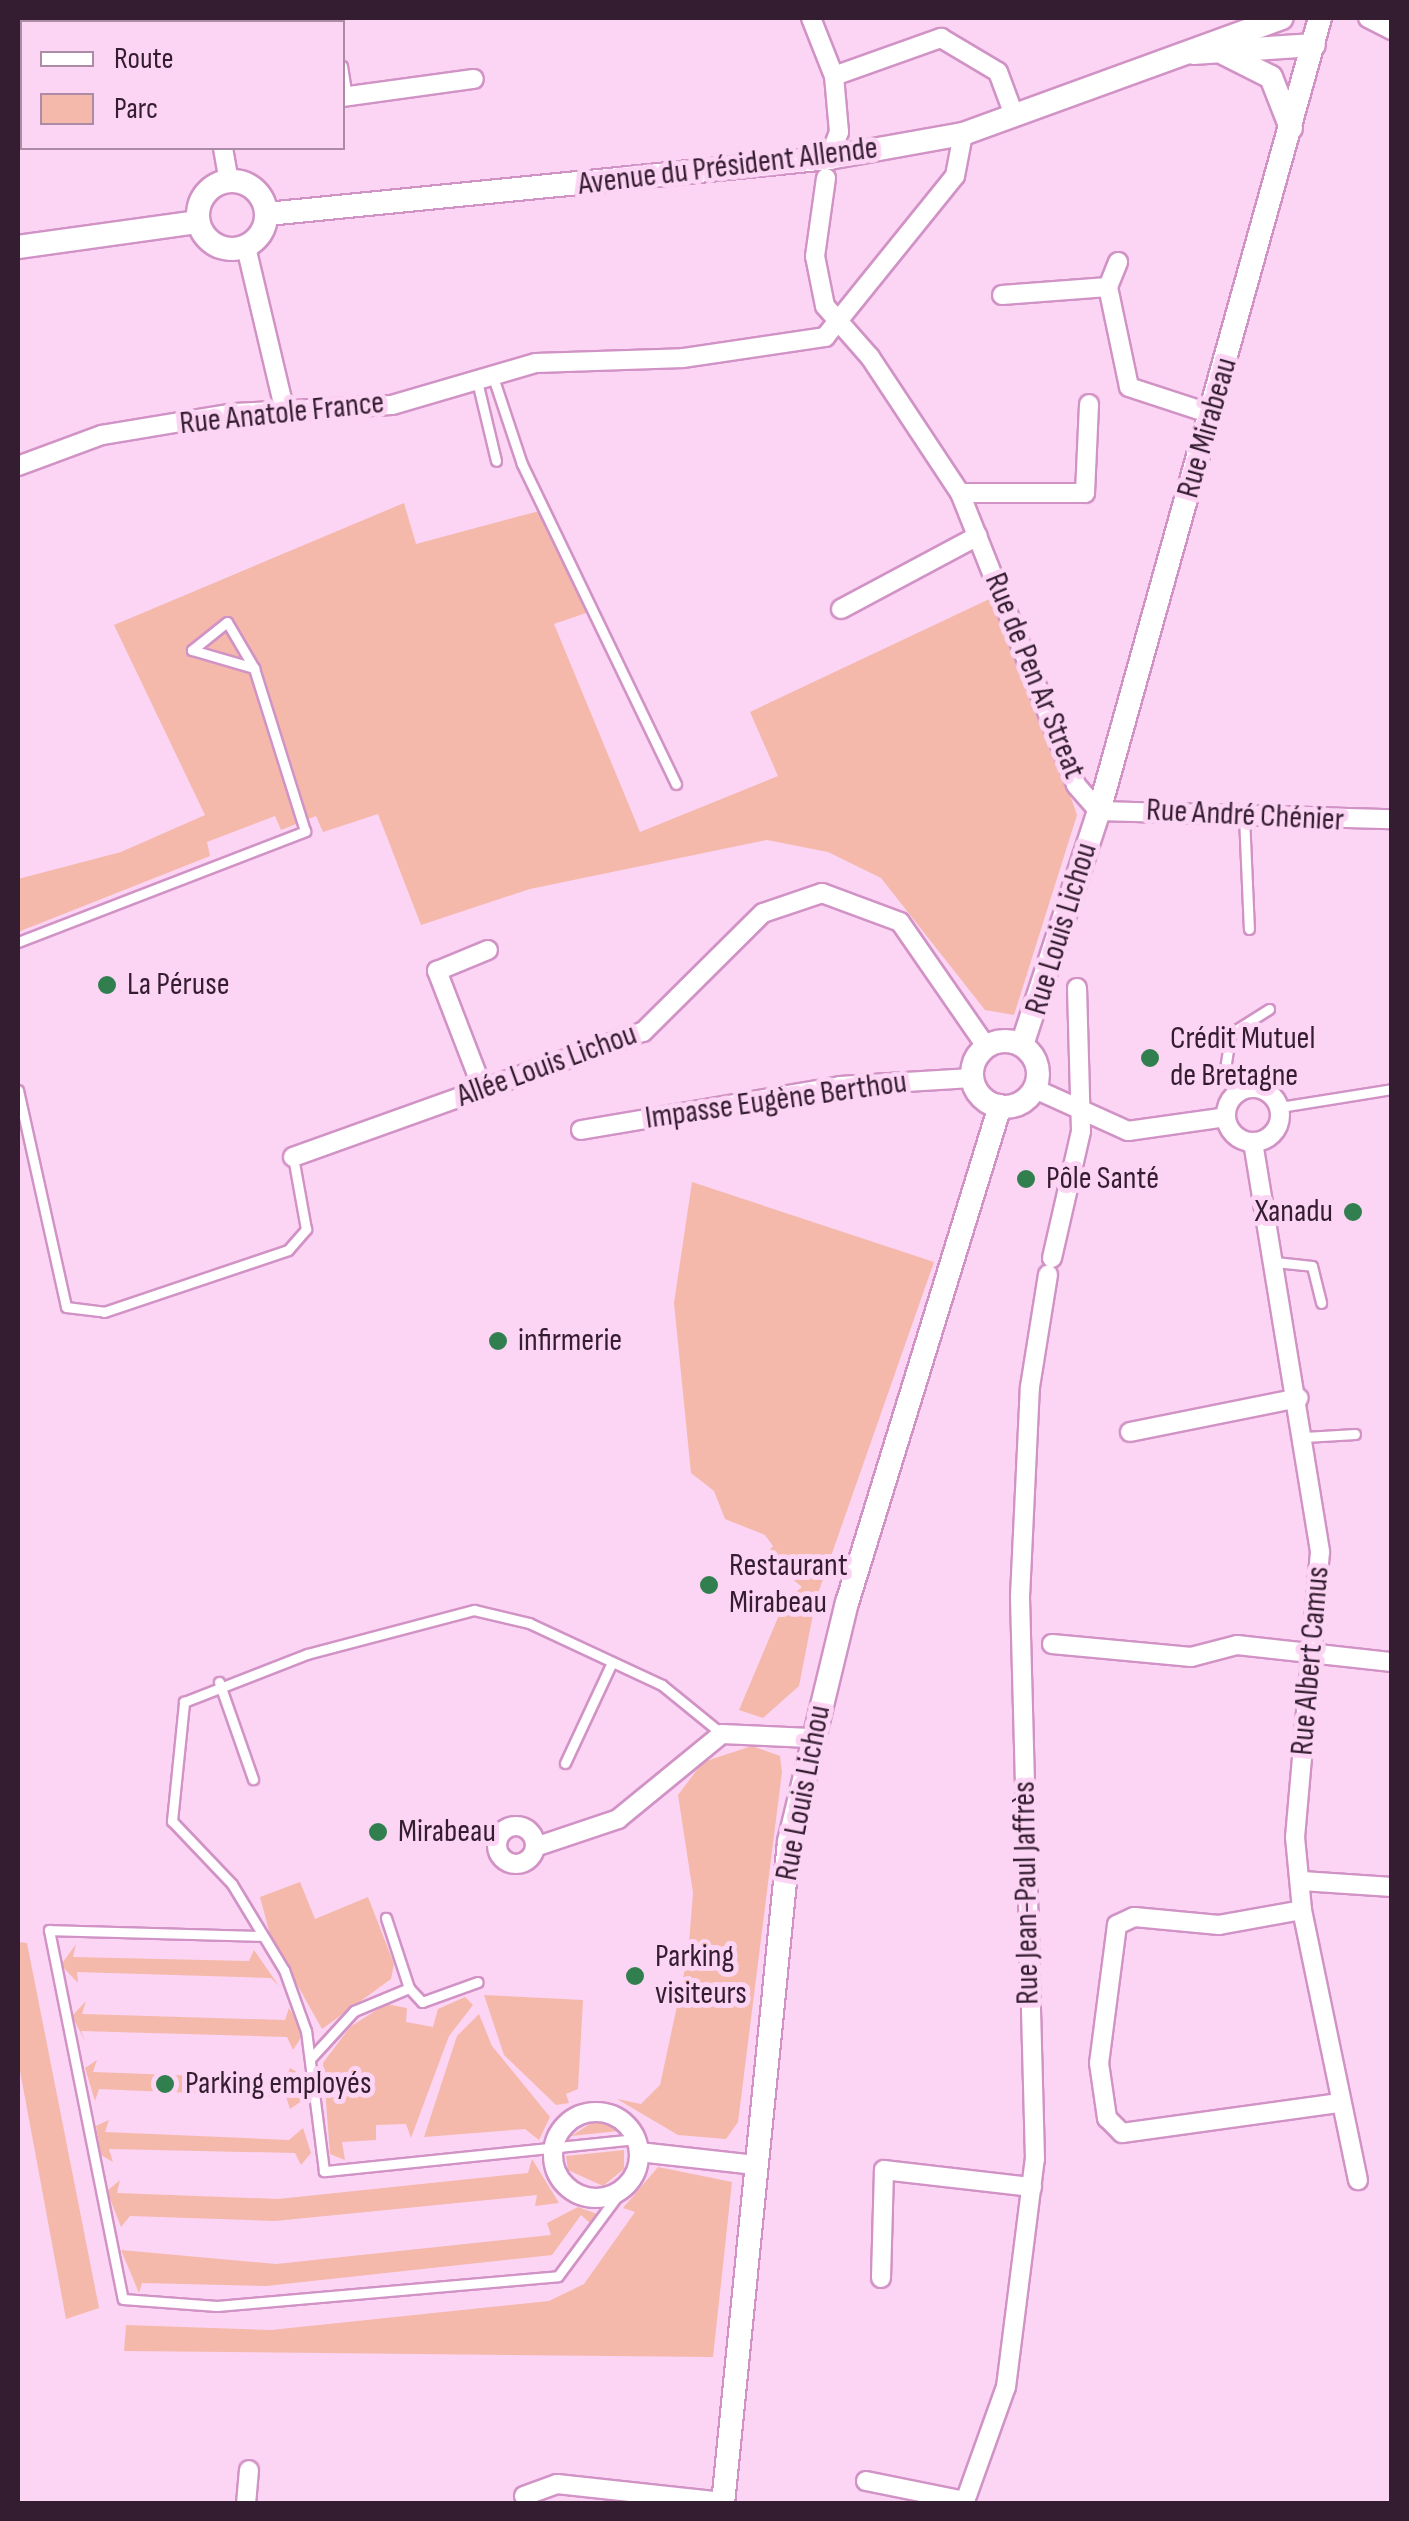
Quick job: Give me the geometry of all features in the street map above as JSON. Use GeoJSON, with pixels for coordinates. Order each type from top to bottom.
{"type":"FeatureCollection","features":[{"type":"Feature","properties":{"kind":"main road","name":"Avenue du Président Allende"},"geometry":{"type":"LineString","coordinates":[[267,214],[827,168],[963,134],[1174,54],[1234,24],[1282,18]]}},
{"type":"Feature","properties":{"kind":"main road","name":"Rue Mirabeau"},"geometry":{"type":"LineString","coordinates":[[1099,811],[1292,135],[1320,18]]}},
{"type":"Feature","properties":{"kind":"main road","name":"Avenue du Président Allende"},"geometry":{"type":"LineString","coordinates":[[1174,54],[1314,45]]}},
{"type":"Feature","properties":{"kind":"main road","name":"Avenue du Président Allende"},"geometry":{"type":"LineString","coordinates":[[1216,52],[1271,78],[1292,135]]}},
{"type":"Feature","properties":{"kind":"main road"},"geometry":{"type":"LineString","coordinates":[[229,181],[253,187],[267,214],[246,246],[211,242],[198,222],[206,192],[229,181]]}},
{"type":"Feature","properties":{"kind":"main road"},"geometry":{"type":"LineString","coordinates":[[18,247],[198,222]]}},
{"type":"Feature","properties":{"kind":"main road","name":"Rue Louis Lichou"},"geometry":{"type":"LineString","coordinates":[[1022,1045],[1099,811]]}},
{"type":"Feature","properties":{"kind":"main road"},"geometry":{"type":"LineString","coordinates":[[1022,1045],[1038,1069],[1035,1089],[1000,1106],[972,1078],[986,1046],[1022,1045]]}},
{"type":"Feature","properties":{"kind":"main road","name":"Rue Louis Lichou"},"geometry":{"type":"LineString","coordinates":[[723,2502],[788,1842],[810,1738],[1000,1106]]}},
{"type":"Feature","properties":{"kind":"street","name":"Rue de Pen Ar Streat"},"geometry":{"type":"LineString","coordinates":[[811,18],[834,76],[839,132],[827,168],[815,256],[825,306],[960,493],[1076,785],[1099,811]]}},
{"type":"Feature","properties":{"kind":"street"},"geometry":{"type":"LineString","coordinates":[[1368,18],[1392,30]]}},
{"type":"Feature","properties":{"kind":"street"},"geometry":{"type":"LineString","coordinates":[[834,76],[941,38],[998,72],[1014,115]]}},
{"type":"Feature","properties":{"kind":"street"},"geometry":{"type":"LineString","coordinates":[[345,97],[474,79]]}},
{"type":"Feature","properties":{"kind":"street"},"geometry":{"type":"LineString","coordinates":[[841,324],[955,176],[963,134]]}},
{"type":"Feature","properties":{"kind":"street"},"geometry":{"type":"LineString","coordinates":[[223,150],[229,181]]}},
{"type":"Feature","properties":{"kind":"street"},"geometry":{"type":"LineString","coordinates":[[246,246],[285,412]]}},
{"type":"Feature","properties":{"kind":"street"},"geometry":{"type":"LineString","coordinates":[[1118,262],[1108,286],[1129,387],[1211,414]]}},
{"type":"Feature","properties":{"kind":"street"},"geometry":{"type":"LineString","coordinates":[[1002,295],[1108,286]]}},
{"type":"Feature","properties":{"kind":"street","name":"Rue Anatole France"},"geometry":{"type":"LineString","coordinates":[[18,466],[102,435],[285,412],[392,405],[484,373],[761,348],[825,337],[841,324]]}},
{"type":"Feature","properties":{"kind":"street"},"geometry":{"type":"LineString","coordinates":[[960,493],[1085,492],[1090,404]]}},
{"type":"Feature","properties":{"kind":"street","name":"Rue de Pen Ar Streat"},"geometry":{"type":"LineString","coordinates":[[841,608],[978,536]]}},
{"type":"Feature","properties":{"kind":"street","name":"Rue André Chénier"},"geometry":{"type":"LineString","coordinates":[[1099,811],[1392,819]]}},
{"type":"Feature","properties":{"kind":"street","name":"Allée Louis Lichou"},"geometry":{"type":"LineString","coordinates":[[292,1158],[644,1032],[763,913],[822,892],[900,922],[986,1046]]}},
{"type":"Feature","properties":{"kind":"street"},"geometry":{"type":"LineString","coordinates":[[483,1090],[437,972],[488,950]]}},
{"type":"Feature","properties":{"kind":"street","name":"Rue Jean-Paul Jaffrès"},"geometry":{"type":"LineString","coordinates":[[964,2502],[1006,2387],[1032,2187],[1020,1596],[1030,1388],[1080,1114],[1077,988]]}},
{"type":"Feature","properties":{"kind":"street","name":"Impasse Eugène Berthou"},"geometry":{"type":"LineString","coordinates":[[582,1130],[840,1086],[972,1078]]}},
{"type":"Feature","properties":{"kind":"street"},"geometry":{"type":"LineString","coordinates":[[1261,1088],[1280,1107],[1273,1134],[1253,1142],[1235,1135],[1226,1117],[1236,1094],[1261,1088]]}},
{"type":"Feature","properties":{"kind":"street"},"geometry":{"type":"LineString","coordinates":[[1035,1089],[1080,1114],[1128,1131],[1226,1117]]}},
{"type":"Feature","properties":{"kind":"street","name":"Rue Albert Camus"},"geometry":{"type":"LineString","coordinates":[[1253,1142],[1276,1262],[1320,1552],[1315,1653],[1295,1837],[1302,1910],[1338,2103],[1358,2180]]}},
{"type":"Feature","properties":{"kind":"street"},"geometry":{"type":"LineString","coordinates":[[1130,1432],[1298,1398]]}},
{"type":"Feature","properties":{"kind":"street"},"geometry":{"type":"LineString","coordinates":[[1052,1644],[1191,1658],[1237,1645],[1392,1662]]}},
{"type":"Feature","properties":{"kind":"street"},"geometry":{"type":"LineString","coordinates":[[535,1847],[618,1819],[722,1734],[810,1738]]}},
{"type":"Feature","properties":{"kind":"street"},"geometry":{"type":"LineString","coordinates":[[1302,1882],[1392,1887]]}},
{"type":"Feature","properties":{"kind":"street"},"geometry":{"type":"LineString","coordinates":[[1302,1910],[1219,1925],[1134,1918],[1118,1925],[1099,2063],[1107,2118],[1122,2133],[1338,2103]]}},
{"type":"Feature","properties":{"kind":"street"},"geometry":{"type":"LineString","coordinates":[[638,2146],[623,2188],[599,2198],[572,2190],[555,2170],[553,2146],[564,2125],[590,2112],[618,2118],[638,2146],[755,2165]]}},
{"type":"Feature","properties":{"kind":"street"},"geometry":{"type":"LineString","coordinates":[[881,2278],[884,2170],[1032,2187]]}},
{"type":"Feature","properties":{"kind":"street"},"geometry":{"type":"LineString","coordinates":[[246,2504],[249,2470]]}},
{"type":"Feature","properties":{"kind":"street"},"geometry":{"type":"LineString","coordinates":[[866,2482],[964,2502]]}},
{"type":"Feature","properties":{"kind":"street"},"geometry":{"type":"LineString","coordinates":[[524,2496],[557,2484],[723,2502]]}},
{"type":"Feature","properties":{"kind":"lane"},"geometry":{"type":"LineString","coordinates":[[484,373],[496,461]]}},
{"type":"Feature","properties":{"kind":"lane"},"geometry":{"type":"LineString","coordinates":[[484,373],[522,464],[676,784]]}},
{"type":"Feature","properties":{"kind":"lane"},"geometry":{"type":"LineString","coordinates":[[18,942],[305,831],[254,668],[227,622],[192,650],[254,668]]}},
{"type":"Feature","properties":{"kind":"lane"},"geometry":{"type":"LineString","coordinates":[[1244,816],[1249,929]]}},
{"type":"Feature","properties":{"kind":"lane"},"geometry":{"type":"LineString","coordinates":[[1236,1094],[1226,1070],[1231,1032],[1268,1009]]}},
{"type":"Feature","properties":{"kind":"lane"},"geometry":{"type":"LineString","coordinates":[[1280,1107],[1392,1089]]}},
{"type":"Feature","properties":{"kind":"lane"},"geometry":{"type":"LineString","coordinates":[[18,1090],[66,1307],[104,1312],[288,1250],[306,1228],[292,1158]]}},
{"type":"Feature","properties":{"kind":"lane"},"geometry":{"type":"LineString","coordinates":[[1276,1262],[1312,1266],[1321,1303]]}},
{"type":"Feature","properties":{"kind":"lane"},"geometry":{"type":"LineString","coordinates":[[1304,1437],[1355,1434]]}},
{"type":"Feature","properties":{"kind":"lane"},"geometry":{"type":"LineString","coordinates":[[638,2146],[553,2146],[324,2171],[311,2058],[284,1970],[232,1884],[172,1821],[184,1702],[219,1682],[307,1654],[474,1610],[662,1685],[722,1734]]}},
{"type":"Feature","properties":{"kind":"lane"},"geometry":{"type":"LineString","coordinates":[[565,1763],[612,1662]]}},
{"type":"Feature","properties":{"kind":"lane"},"geometry":{"type":"LineString","coordinates":[[219,1682],[253,1779]]}},
{"type":"Feature","properties":{"kind":"lane"},"geometry":{"type":"LineString","coordinates":[[386,1918],[409,1988],[422,2002],[478,1982]]}},
{"type":"Feature","properties":{"kind":"lane"},"geometry":{"type":"LineString","coordinates":[[262,1936],[49,1930],[122,2298],[218,2306],[558,2276],[623,2188]]}},
{"type":"Feature","properties":{"kind":"lane"},"geometry":{"type":"LineString","coordinates":[[311,2058],[354,2012],[409,1988]]}},
{"type":"Feature","properties":{"kind":"green space"},"geometry":{"type":"Polygon","coordinates":[[[404,503],[416,544],[543,510],[589,612],[554,624],[640,832],[778,776],[750,712],[1000,594],[1077,815],[1014,1015],[985,1010],[881,878],[828,852],[767,840],[530,889],[421,925],[378,814],[323,832],[316,816],[281,830],[275,816],[207,842],[210,856],[18,932],[18,879],[121,852],[205,815],[114,625],[404,503]]]}},
{"type":"Feature","properties":{"kind":"green space"},"geometry":{"type":"Polygon","coordinates":[[[692,1182],[934,1262],[816,1599],[799,1686],[763,1718],[739,1710],[785,1601],[802,1587],[765,1556],[773,1546],[765,1535],[725,1519],[714,1491],[691,1473],[674,1303],[692,1182]]]}},
{"type":"Feature","properties":{"kind":"green space"},"geometry":{"type":"Polygon","coordinates":[[[752,1746],[780,1756],[782,1772],[738,2122],[726,2139],[678,2135],[617,2099],[641,2104],[660,2085],[688,1955],[693,1893],[678,1795],[703,1762],[752,1746]]]}},
{"type":"Feature","properties":{"kind":"green space"},"geometry":{"type":"Polygon","coordinates":[[[300,1882],[315,1919],[368,1897],[394,1964],[391,1979],[322,2029],[271,1938],[260,1897],[300,1882]]]}},
{"type":"Feature","properties":{"kind":"green space"},"geometry":{"type":"Polygon","coordinates":[[[18,1942],[27,1943],[99,2308],[66,2319],[18,2060],[18,1942]]]}},
{"type":"Feature","properties":{"kind":"green space"},"geometry":{"type":"Polygon","coordinates":[[[76,1944],[73,1957],[249,1961],[254,1950],[279,1986],[271,1978],[77,1972],[78,1983],[61,1965],[76,1944]]]}},
{"type":"Feature","properties":{"kind":"green space"},"geometry":{"type":"Polygon","coordinates":[[[484,1995],[583,2000],[578,2089],[566,2094],[569,2103],[556,2105],[504,2055],[484,1995]]]}},
{"type":"Feature","properties":{"kind":"green space"},"geometry":{"type":"Polygon","coordinates":[[[465,1997],[473,2005],[449,2036],[411,2138],[406,2124],[376,2125],[376,2140],[342,2142],[345,2160],[330,2154],[323,2063],[350,2027],[386,2004],[407,2008],[406,2022],[433,2027],[438,2009],[465,1997]]]}},
{"type":"Feature","properties":{"kind":"green space"},"geometry":{"type":"Polygon","coordinates":[[[86,2001],[82,2014],[285,2020],[289,2008],[304,2033],[293,2050],[287,2037],[81,2031],[86,2043],[72,2016],[86,2001]]]}},
{"type":"Feature","properties":{"kind":"green space"},"geometry":{"type":"Polygon","coordinates":[[[479,2014],[492,2046],[550,2117],[539,2140],[525,2129],[424,2137],[457,2036],[479,2014]]]}},
{"type":"Feature","properties":{"kind":"green space"},"geometry":{"type":"Polygon","coordinates":[[[97,2060],[93,2072],[286,2079],[290,2068],[304,2076],[306,2098],[290,2109],[286,2097],[99,2089],[95,2101],[85,2068],[97,2060]]]}},
{"type":"Feature","properties":{"kind":"green space"},"geometry":{"type":"Polygon","coordinates":[[[109,2120],[105,2132],[289,2140],[303,2128],[311,2153],[301,2165],[295,2153],[109,2149],[113,2162],[101,2155],[96,2126],[109,2120]]]}},
{"type":"Feature","properties":{"kind":"green space"},"geometry":{"type":"Polygon","coordinates":[[[593,2122],[606,2123],[618,2131],[571,2136],[593,2122]]]}},
{"type":"Feature","properties":{"kind":"green space"},"geometry":{"type":"Polygon","coordinates":[[[624,2150],[624,2169],[603,2186],[568,2170],[566,2156],[624,2150]]]}},
{"type":"Feature","properties":{"kind":"green space"},"geometry":{"type":"Polygon","coordinates":[[[532,2159],[559,2203],[535,2206],[537,2195],[275,2221],[130,2216],[121,2227],[107,2191],[120,2180],[117,2193],[278,2199],[528,2173],[532,2159]]]}},
{"type":"Feature","properties":{"kind":"green space"},"geometry":{"type":"Polygon","coordinates":[[[658,2167],[732,2182],[713,2357],[124,2351],[126,2325],[271,2330],[549,2301],[584,2284],[635,2212],[623,2208],[658,2167]]]}},
{"type":"Feature","properties":{"kind":"green space"},"geometry":{"type":"Polygon","coordinates":[[[578,2207],[597,2214],[590,2223],[581,2215],[552,2255],[266,2286],[142,2283],[139,2293],[121,2250],[276,2264],[551,2235],[547,2223],[578,2207]]]}},
{"type":"Feature","properties":{"kind":"place","name":"La Péruse"},"geometry":{"type":"Point","coordinates":[107,985]}},
{"type":"Feature","properties":{"kind":"place","name":"Crédit Mutuel de Bretagne"},"geometry":{"type":"Point","coordinates":[1150,1058]}},
{"type":"Feature","properties":{"kind":"place","name":"Pôle Santé"},"geometry":{"type":"Point","coordinates":[1026,1179]}},
{"type":"Feature","properties":{"kind":"place","name":"Xanadu"},"geometry":{"type":"Point","coordinates":[1353,1212]}},
{"type":"Feature","properties":{"kind":"place","name":"infirmerie"},"geometry":{"type":"Point","coordinates":[498,1341]}},
{"type":"Feature","properties":{"kind":"place","name":"Restaurant Mirabeau"},"geometry":{"type":"Point","coordinates":[709,1585]}},
{"type":"Feature","properties":{"kind":"place","name":"Mirabeau"},"geometry":{"type":"Point","coordinates":[378,1832]}},
{"type":"Feature","properties":{"kind":"place","name":"Parking visiteurs"},"geometry":{"type":"Point","coordinates":[635,1976]}},
{"type":"Feature","properties":{"kind":"place","name":"Parking employés"},"geometry":{"type":"Point","coordinates":[165,2084]}}]}
